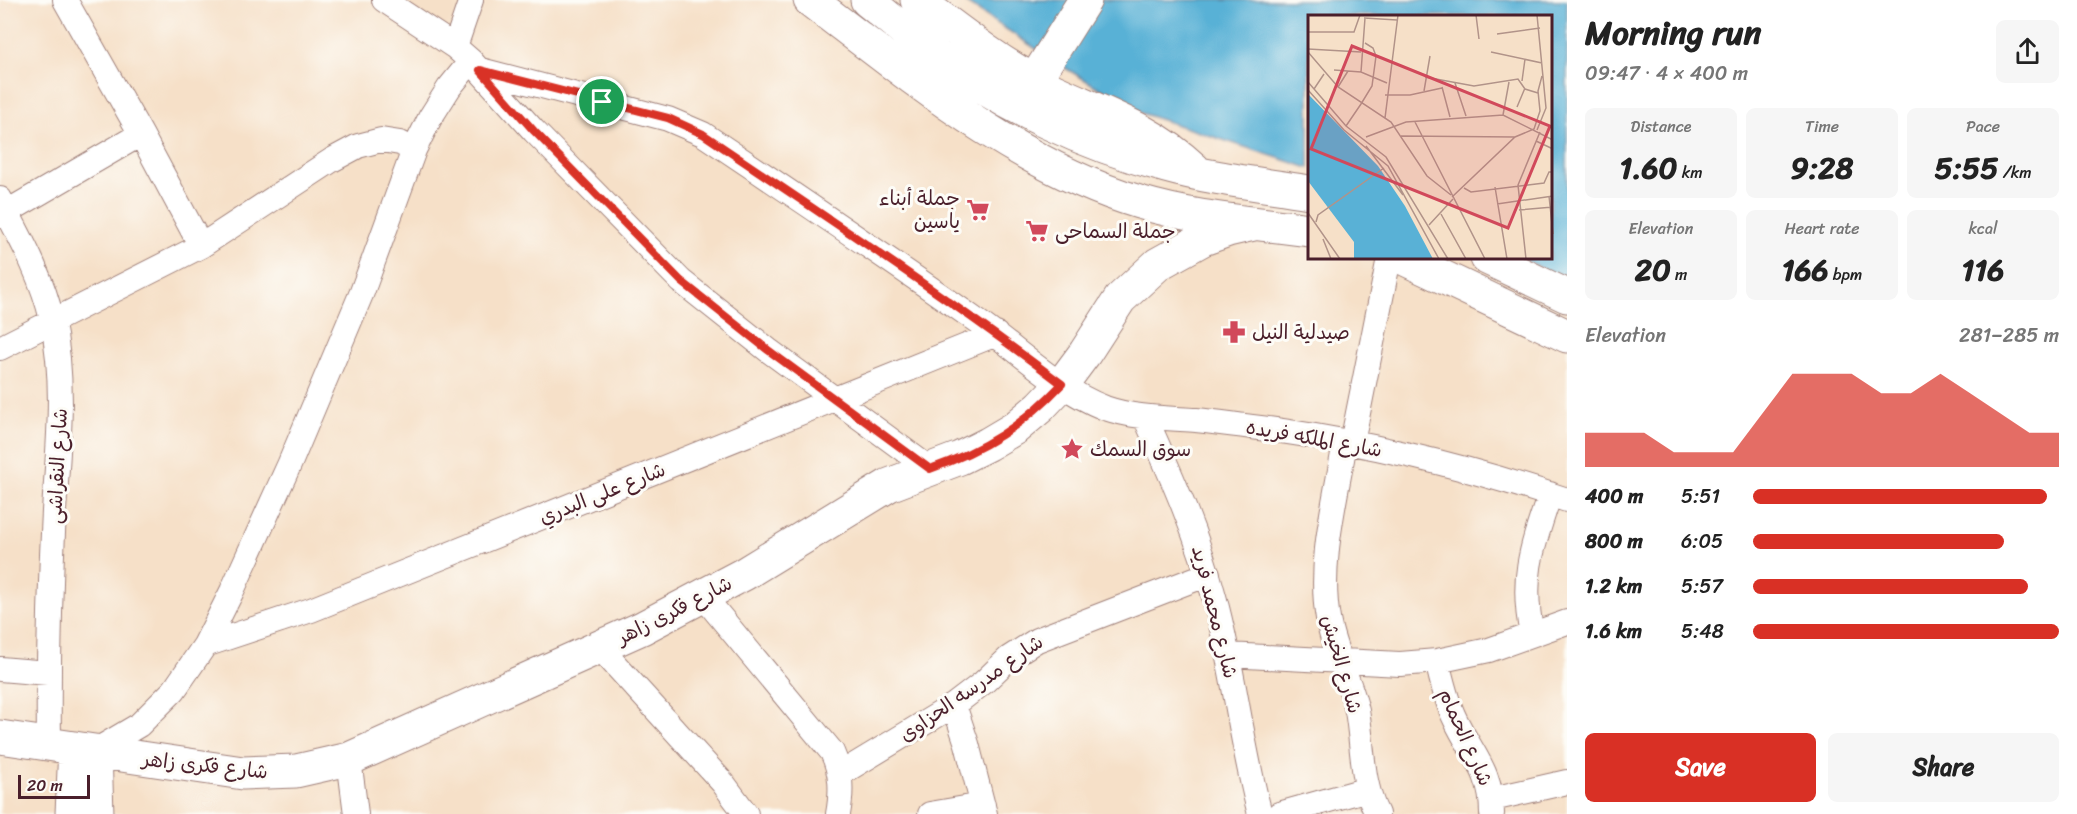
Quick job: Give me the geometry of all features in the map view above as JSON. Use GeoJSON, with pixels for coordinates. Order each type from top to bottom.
{"type":"FeatureCollection","features":[{"type":"Feature","properties":{"kind":"street"},"geometry":{"type":"LineString","coordinates":[[65,0],[201,246]]}},
{"type":"Feature","properties":{"kind":"street"},"geometry":{"type":"LineString","coordinates":[[384,0],[469,60],[534,131],[681,281],[768,350],[930,469]]}},
{"type":"Feature","properties":{"kind":"street"},"geometry":{"type":"LineString","coordinates":[[73,748],[139,725],[174,690],[205,645],[290,463],[362,292],[414,150],[430,118],[469,60],[471,0]]}},
{"type":"Feature","properties":{"kind":"street"},"geometry":{"type":"LineString","coordinates":[[810,0],[926,87],[1020,148],[1064,172],[1137,201],[1214,220],[1308,230]]}},
{"type":"Feature","properties":{"kind":"street"},"geometry":{"type":"LineString","coordinates":[[867,0],[939,58],[991,92],[1046,121],[1113,150],[1200,175],[1308,192]]}},
{"type":"Feature","properties":{"kind":"street"},"geometry":{"type":"LineString","coordinates":[[917,0],[970,40],[1026,76],[1136,126],[1180,156],[1200,175]]}},
{"type":"Feature","properties":{"kind":"street"},"geometry":{"type":"LineString","coordinates":[[1026,76],[1065,0]]}},
{"type":"Feature","properties":{"kind":"street"},"geometry":{"type":"LineString","coordinates":[[1026,76],[1085,0]]}},
{"type":"Feature","properties":{"kind":"street","name":"شارع الملكه فريده"},"geometry":{"type":"LineString","coordinates":[[469,60],[668,118],[703,134],[996,334],[1062,384],[1097,404],[1145,417],[1249,426],[1349,442],[1441,462],[1558,497]]}},
{"type":"Feature","properties":{"kind":"street"},"geometry":{"type":"LineString","coordinates":[[2,209],[141,134]]}},
{"type":"Feature","properties":{"kind":"street"},"geometry":{"type":"LineString","coordinates":[[0,348],[201,246],[332,160],[358,146],[381,140],[400,143],[414,150]]}},
{"type":"Feature","properties":{"kind":"street","name":"شارع النقراشى"},"geometry":{"type":"LineString","coordinates":[[2,209],[26,246],[41,283],[52,321],[58,357],[60,393],[48,673],[73,748]]}},
{"type":"Feature","properties":{"kind":"street","name":"شارع فكرى زاهر"},"geometry":{"type":"LineString","coordinates":[[0,737],[252,773],[296,771],[349,759],[600,648],[704,597],[889,485],[960,458],[1006,433],[1040,407],[1062,384],[1120,299],[1138,280],[1158,264],[1203,238],[1254,224]]}},
{"type":"Feature","properties":{"kind":"street","name":"شارع الخيش"},"geometry":{"type":"LineString","coordinates":[[1377,814],[1368,789],[1356,706],[1328,619],[1325,575],[1349,442],[1389,260]]}},
{"type":"Feature","properties":{"kind":"street"},"geometry":{"type":"LineString","coordinates":[[1407,260],[1567,336]]}},
{"type":"Feature","properties":{"kind":"street"},"geometry":{"type":"LineString","coordinates":[[1491,260],[1567,296]]}},
{"type":"Feature","properties":{"kind":"street","name":"شارع على البدري"},"geometry":{"type":"LineString","coordinates":[[205,645],[310,610],[996,334]]}},
{"type":"Feature","properties":{"kind":"street","name":"شارع محمد فريد"},"geometry":{"type":"LineString","coordinates":[[1145,417],[1191,521],[1208,574],[1228,655],[1246,755],[1260,814]]}},
{"type":"Feature","properties":{"kind":"street"},"geometry":{"type":"LineString","coordinates":[[1532,634],[1527,602],[1528,569],[1533,544],[1558,497]]}},
{"type":"Feature","properties":{"kind":"street","name":"شارع مدرسه الحزاوى"},"geometry":{"type":"LineString","coordinates":[[840,774],[954,705],[984,682],[1009,658],[1036,640],[1208,574]]}},
{"type":"Feature","properties":{"kind":"street"},"geometry":{"type":"LineString","coordinates":[[704,597],[827,746],[840,774],[838,814]]}},
{"type":"Feature","properties":{"kind":"street"},"geometry":{"type":"LineString","coordinates":[[1228,655],[1400,664],[1437,661],[1472,655],[1567,622]]}},
{"type":"Feature","properties":{"kind":"street"},"geometry":{"type":"LineString","coordinates":[[600,648],[723,783],[746,814]]}},
{"type":"Feature","properties":{"kind":"street","name":"شارع الحمام"},"geometry":{"type":"LineString","coordinates":[[1437,661],[1447,699],[1462,734],[1486,774],[1492,807]]}},
{"type":"Feature","properties":{"kind":"street"},"geometry":{"type":"LineString","coordinates":[[0,669],[48,673]]}},
{"type":"Feature","properties":{"kind":"street"},"geometry":{"type":"LineString","coordinates":[[930,814],[984,809],[954,705]]}},
{"type":"Feature","properties":{"kind":"street"},"geometry":{"type":"LineString","coordinates":[[72,814],[73,748]]}},
{"type":"Feature","properties":{"kind":"street"},"geometry":{"type":"LineString","coordinates":[[73,748],[97,814]]}},
{"type":"Feature","properties":{"kind":"street"},"geometry":{"type":"LineString","coordinates":[[349,759],[356,814]]}},
{"type":"Feature","properties":{"kind":"street"},"geometry":{"type":"LineString","coordinates":[[1492,807],[1567,782]]}},
{"type":"Feature","properties":{"kind":"street"},"geometry":{"type":"LineString","coordinates":[[1279,814],[1368,789]]}},
{"type":"Feature","properties":{"kind":"water"},"geometry":{"type":"Polygon","coordinates":[[[962,0],[1567,0],[1567,281],[1525,260],[1552,260],[1552,15],[1308,15],[1308,168],[1141,113],[1062,66],[962,0]]]}},
{"type":"Feature","properties":{"kind":"place","name":"جملة أبناء ياسين"},"geometry":{"type":"Point","coordinates":[978,210]}},
{"type":"Feature","properties":{"kind":"place","name":"جملة السماحى"},"geometry":{"type":"Point","coordinates":[1037,231]}},
{"type":"Feature","properties":{"kind":"place","name":"صيدلية النيل"},"geometry":{"type":"Point","coordinates":[1234,332]}},
{"type":"Feature","properties":{"kind":"place","name":"سوق السمك"},"geometry":{"type":"Point","coordinates":[1072,449]}},
{"type":"Feature","properties":{"kind":"route"},"geometry":{"type":"LineString","coordinates":[[480,70],[602,102],[668,118],[703,134],[913,276],[1062,384],[1015,428],[960,458],[930,469],[768,350],[681,281],[534,131],[480,70]]}}]}
